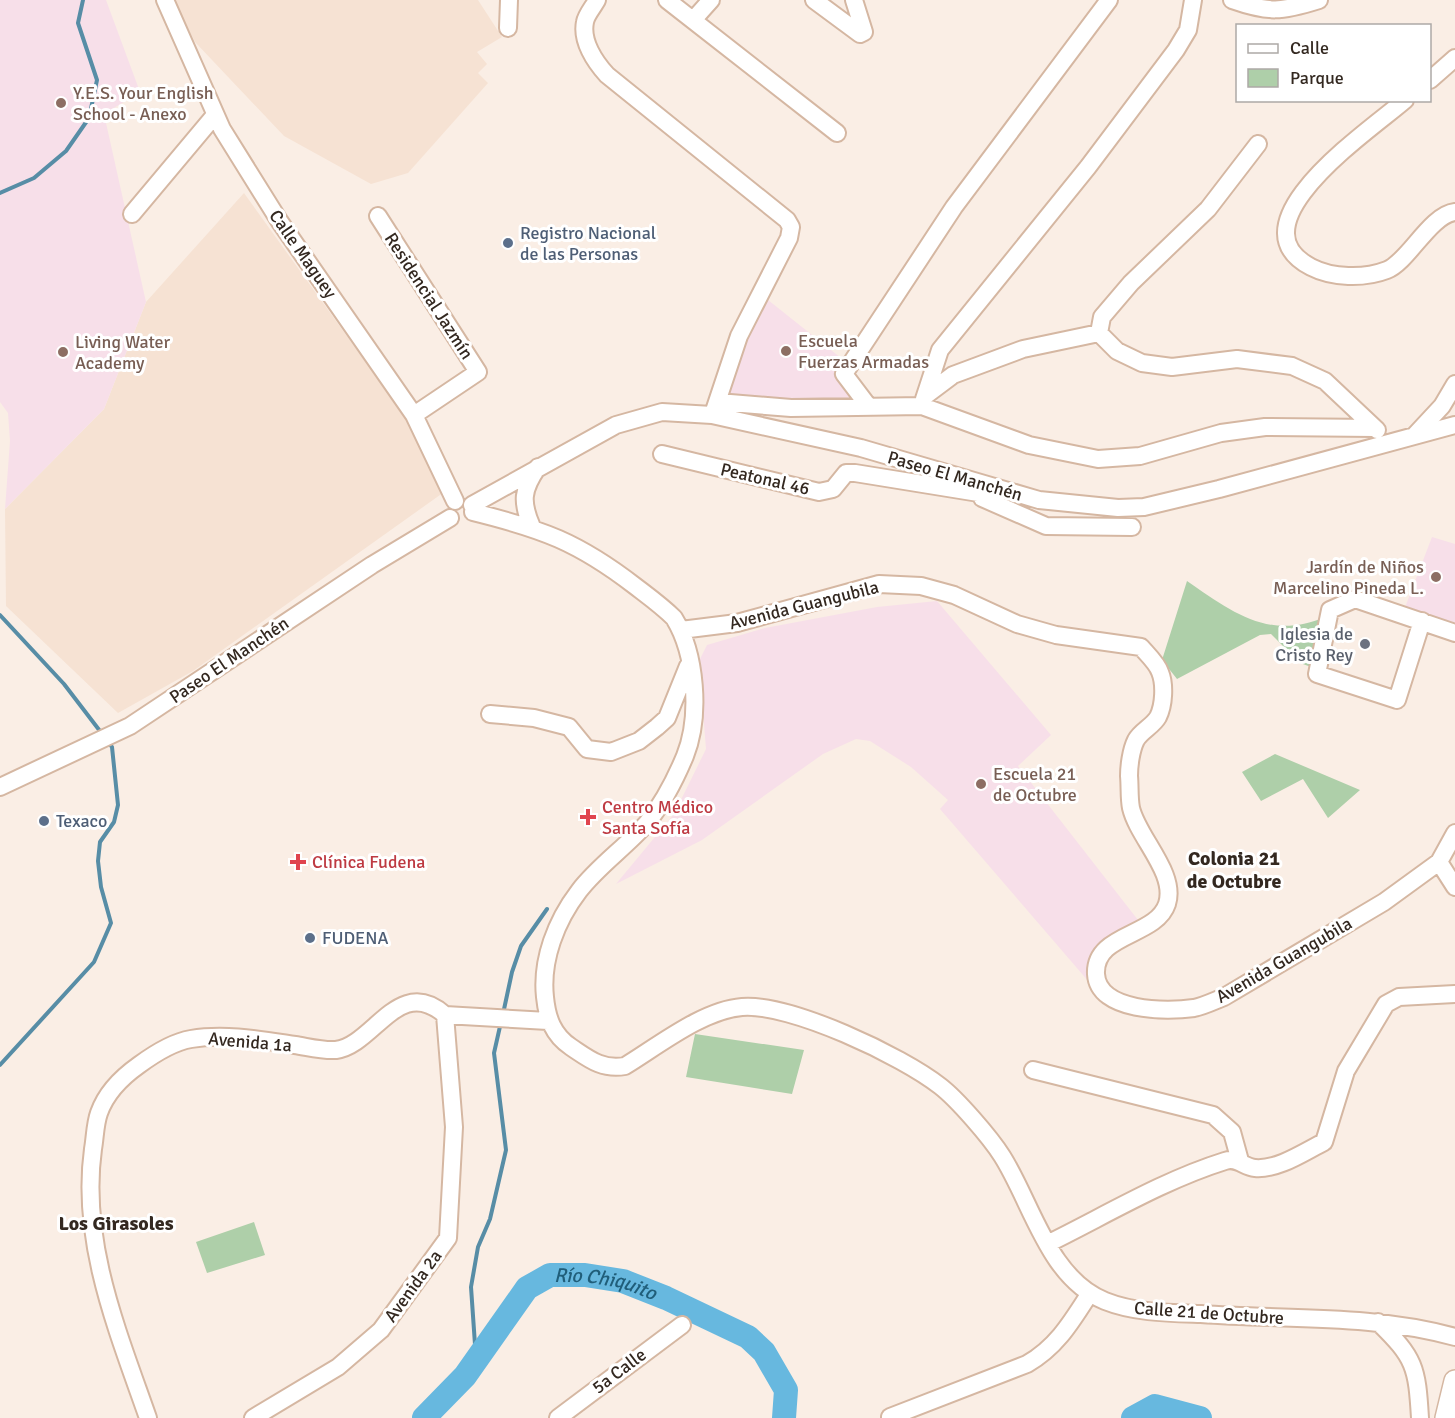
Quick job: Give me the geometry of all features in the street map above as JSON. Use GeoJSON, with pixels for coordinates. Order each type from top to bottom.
{"type":"FeatureCollection","features":[{"type":"Feature","properties":{"kind":"main road"},"geometry":{"type":"LineString","coordinates":[[1446,1418],[1455,1381]]}},
{"type":"Feature","properties":{"kind":"street","name":"Calle Maguey"},"geometry":{"type":"LineString","coordinates":[[165,0],[184,39],[215,115],[280,222],[414,415],[463,509]]}},
{"type":"Feature","properties":{"kind":"street"},"geometry":{"type":"LineString","coordinates":[[508,28],[509,0]]}},
{"type":"Feature","properties":{"kind":"street"},"geometry":{"type":"LineString","coordinates":[[597,0],[585,22],[589,49],[594,61],[607,75],[787,220],[791,227],[789,238],[739,336],[715,409],[869,407],[924,401],[972,426],[1029,445],[1098,459],[1140,456],[1221,433],[1265,427],[1375,428]]}},
{"type":"Feature","properties":{"kind":"street"},"geometry":{"type":"LineString","coordinates":[[667,0],[837,133]]}},
{"type":"Feature","properties":{"kind":"street"},"geometry":{"type":"LineString","coordinates":[[694,19],[711,0]]}},
{"type":"Feature","properties":{"kind":"street"},"geometry":{"type":"LineString","coordinates":[[814,0],[860,34],[864,32],[855,0]]}},
{"type":"Feature","properties":{"kind":"street"},"geometry":{"type":"LineString","coordinates":[[869,407],[844,374],[954,207],[1109,0]]}},
{"type":"Feature","properties":{"kind":"street"},"geometry":{"type":"LineString","coordinates":[[924,401],[940,350],[1089,167],[1176,51],[1188,30],[1193,0]]}},
{"type":"Feature","properties":{"kind":"street"},"geometry":{"type":"LineString","coordinates":[[1232,0],[1263,11],[1297,7],[1319,0]]}},
{"type":"Feature","properties":{"kind":"street"},"geometry":{"type":"LineString","coordinates":[[1431,79],[1455,58]]}},
{"type":"Feature","properties":{"kind":"street"},"geometry":{"type":"LineString","coordinates":[[1403,102],[1342,149],[1294,205],[1285,227],[1287,245],[1299,261],[1326,275],[1358,275],[1388,270],[1442,217],[1455,212]]}},
{"type":"Feature","properties":{"kind":"street"},"geometry":{"type":"LineString","coordinates":[[132,214],[215,115]]}},
{"type":"Feature","properties":{"kind":"street"},"geometry":{"type":"LineString","coordinates":[[1099,333],[1102,317],[1131,283],[1208,209],[1258,144]]}},
{"type":"Feature","properties":{"kind":"street","name":"Residencial Jazmín"},"geometry":{"type":"LineString","coordinates":[[378,216],[478,372],[414,415]]}},
{"type":"Feature","properties":{"kind":"street"},"geometry":{"type":"LineString","coordinates":[[924,401],[953,375],[1023,349],[1099,333]]}},
{"type":"Feature","properties":{"kind":"street"},"geometry":{"type":"LineString","coordinates":[[1099,333],[1117,351],[1142,363],[1172,367],[1237,359],[1292,366],[1324,381],[1375,428],[1395,442]]}},
{"type":"Feature","properties":{"kind":"street"},"geometry":{"type":"LineString","coordinates":[[1413,437],[1442,406],[1455,384]]}},
{"type":"Feature","properties":{"kind":"street","name":"Paseo El Manchén"},"geometry":{"type":"LineString","coordinates":[[0,787],[130,726],[372,565],[540,465],[616,425],[662,412],[715,409],[861,448],[1039,500],[1089,507],[1144,507],[1455,425]]}},
{"type":"Feature","properties":{"kind":"street","name":"Peatonal 46"},"geometry":{"type":"LineString","coordinates":[[662,454],[819,492],[833,489],[846,473],[855,473],[973,494],[1039,500]]}},
{"type":"Feature","properties":{"kind":"street"},"geometry":{"type":"LineString","coordinates":[[532,527],[524,508],[524,494],[530,479],[540,465]]}},
{"type":"Feature","properties":{"kind":"street"},"geometry":{"type":"LineString","coordinates":[[973,494],[1046,526],[1132,527]]}},
{"type":"Feature","properties":{"kind":"street"},"geometry":{"type":"LineString","coordinates":[[463,509],[532,527],[569,542],[603,561],[665,609],[681,630],[689,662],[693,710],[686,753],[664,798],[647,822],[579,890],[555,935],[544,976],[548,1021]]}},
{"type":"Feature","properties":{"kind":"street","name":"Avenida Guangubila"},"geometry":{"type":"LineString","coordinates":[[681,630],[737,623],[879,584],[921,586],[954,595],[1017,624],[1056,635],[1141,647],[1160,671],[1163,692],[1158,717],[1137,740],[1129,768],[1131,808],[1169,886],[1167,903],[1162,912],[1152,921],[1114,943],[1101,957],[1096,973],[1099,986],[1114,1001],[1171,1010],[1197,1007],[1224,997],[1384,902],[1439,862],[1455,833]]}},
{"type":"Feature","properties":{"kind":"street"},"geometry":{"type":"LineString","coordinates":[[1422,621],[1397,700],[1317,674],[1330,610],[1354,599],[1422,621],[1455,633]]}},
{"type":"Feature","properties":{"kind":"street"},"geometry":{"type":"LineString","coordinates":[[490,714],[534,718],[568,727],[587,749],[611,752],[639,741],[667,718],[689,662]]}},
{"type":"Feature","properties":{"kind":"street"},"geometry":{"type":"LineString","coordinates":[[1439,862],[1455,887]]}},
{"type":"Feature","properties":{"kind":"street"},"geometry":{"type":"LineString","coordinates":[[1048,1243],[1164,1186],[1227,1160],[1240,1161],[1252,1168],[1264,1168],[1324,1142],[1346,1071],[1386,1004],[1399,997],[1455,994]]}},
{"type":"Feature","properties":{"kind":"street","name":"Avenida 1a"},"geometry":{"type":"LineString","coordinates":[[148,1418],[112,1313],[91,1219],[89,1176],[98,1115],[112,1090],[125,1075],[147,1059],[189,1039],[225,1038],[335,1050],[358,1040],[385,1014],[397,1007],[428,1005],[445,1015],[511,1021],[548,1021]]}},
{"type":"Feature","properties":{"kind":"street","name":"Calle 21 de Octubre"},"geometry":{"type":"LineString","coordinates":[[548,1021],[566,1044],[598,1065],[612,1068],[625,1066],[711,1014],[742,1007],[772,1009],[854,1037],[915,1068],[942,1087],[1001,1155],[1048,1243],[1077,1284],[1105,1301],[1145,1311],[1378,1322],[1455,1337]]}},
{"type":"Feature","properties":{"kind":"street","name":"Avenida 2a"},"geometry":{"type":"LineString","coordinates":[[253,1418],[338,1367],[381,1330],[448,1238],[454,1127],[445,1015]]}},
{"type":"Feature","properties":{"kind":"street"},"geometry":{"type":"LineString","coordinates":[[1033,1070],[1212,1115],[1232,1132],[1240,1161]]}},
{"type":"Feature","properties":{"kind":"street"},"geometry":{"type":"LineString","coordinates":[[890,1417],[1027,1364],[1039,1357],[1061,1338],[1090,1293]]}},
{"type":"Feature","properties":{"kind":"street"},"geometry":{"type":"LineString","coordinates":[[1378,1322],[1408,1354],[1417,1375],[1420,1418]]}},
{"type":"Feature","properties":{"kind":"street","name":"5a Calle"},"geometry":{"type":"LineString","coordinates":[[564,1416],[682,1325]]}},
{"type":"Feature","properties":{"kind":"shaded area","name":"Living Water Academy"},"geometry":{"type":"Polygon","coordinates":[[[0,0],[106,0],[140,92],[104,114],[146,302],[104,409],[5,509],[10,441],[8,413],[0,402],[0,0]]]}},
{"type":"Feature","properties":{"kind":"shaded area"},"geometry":{"type":"Polygon","coordinates":[[[173,0],[478,0],[502,37],[477,52],[487,64],[478,73],[488,83],[408,173],[371,184],[284,136],[195,42],[173,0]]]}},
{"type":"Feature","properties":{"kind":"shaded area"},"geometry":{"type":"Polygon","coordinates":[[[244,193],[454,485],[193,671],[118,713],[6,606],[5,509],[104,409],[146,302],[244,193]]]}},
{"type":"Feature","properties":{"kind":"shaded area","name":"Escuela Fuerzas Armadas"},"geometry":{"type":"Polygon","coordinates":[[[763,296],[841,358],[836,371],[861,403],[725,397],[742,344],[763,296]]]}},
{"type":"Feature","properties":{"kind":"shaded area","name":"Jardín de Niños Marcelino Pineda L."},"geometry":{"type":"Polygon","coordinates":[[[1432,537],[1455,544],[1455,628],[1404,610],[1432,537]]]}},
{"type":"Feature","properties":{"kind":"shaded area","name":"Escuela 21 de Octubre"},"geometry":{"type":"Polygon","coordinates":[[[937,601],[1051,735],[1018,766],[1145,929],[1099,950],[1089,982],[940,809],[948,800],[911,767],[870,741],[856,739],[823,754],[702,840],[616,884],[674,814],[706,749],[699,661],[707,645],[765,628],[877,607],[937,601]]]}},
{"type":"Feature","properties":{"kind":"green space"},"geometry":{"type":"Polygon","coordinates":[[[1187,581],[1220,603],[1252,620],[1286,626],[1305,624],[1325,617],[1314,668],[1300,663],[1271,634],[1260,635],[1177,679],[1162,660],[1187,581]]]}},
{"type":"Feature","properties":{"kind":"green space"},"geometry":{"type":"Polygon","coordinates":[[[1275,754],[1360,790],[1328,818],[1303,779],[1261,801],[1242,772],[1275,754]]]}},
{"type":"Feature","properties":{"kind":"green space"},"geometry":{"type":"Polygon","coordinates":[[[695,1034],[804,1050],[792,1094],[686,1077],[695,1034]]]}},
{"type":"Feature","properties":{"kind":"green space"},"geometry":{"type":"Polygon","coordinates":[[[254,1222],[265,1255],[207,1273],[196,1242],[254,1222]]]}},
{"type":"Feature","properties":{"kind":"waterway"},"geometry":{"type":"LineString","coordinates":[[0,193],[34,178],[66,151],[89,118],[97,80],[78,23],[83,0]]}},
{"type":"Feature","properties":{"kind":"waterway"},"geometry":{"type":"LineString","coordinates":[[0,615],[64,684],[103,735]]}},
{"type":"Feature","properties":{"kind":"waterway"},"geometry":{"type":"LineString","coordinates":[[0,1065],[94,962],[111,923],[101,887],[98,861],[100,842],[114,822],[118,805],[112,747],[107,741]]}},
{"type":"Feature","properties":{"kind":"waterway"},"geometry":{"type":"LineString","coordinates":[[503,1014],[512,972],[521,946],[547,909]]}},
{"type":"Feature","properties":{"kind":"waterway"},"geometry":{"type":"LineString","coordinates":[[476,1359],[471,1287],[478,1247],[490,1219],[506,1150],[494,1053],[501,1022]]}},
{"type":"Feature","properties":{"kind":"waterway","name":"Río Chiquito"},"geometry":{"type":"LineString","coordinates":[[424,1418],[465,1376],[527,1288],[550,1275],[585,1275],[623,1281],[666,1298],[748,1337],[764,1352],[786,1390],[784,1418]]}},
{"type":"Feature","properties":{"kind":"waterway","name":"Río Chiquito"},"geometry":{"type":"LineString","coordinates":[[1133,1418],[1155,1406],[1200,1418]]}},
{"type":"Feature","properties":{"kind":"place","name":"Y.E.S. Your English School - Anexo"},"geometry":{"type":"Point","coordinates":[61,103]}},
{"type":"Feature","properties":{"kind":"place","name":"Registro Nacional de las Personas"},"geometry":{"type":"Point","coordinates":[508,243]}},
{"type":"Feature","properties":{"kind":"place","name":"Escuela Fuerzas Armadas"},"geometry":{"type":"Point","coordinates":[786,351]}},
{"type":"Feature","properties":{"kind":"place","name":"Living Water Academy"},"geometry":{"type":"Point","coordinates":[63,352]}},
{"type":"Feature","properties":{"kind":"place","name":"Jardín de Niños Marcelino Pineda L."},"geometry":{"type":"Point","coordinates":[1436,577]}},
{"type":"Feature","properties":{"kind":"place","name":"Iglesia de Cristo Rey"},"geometry":{"type":"Point","coordinates":[1365,644]}},
{"type":"Feature","properties":{"kind":"place","name":"Escuela 21 de Octubre"},"geometry":{"type":"Point","coordinates":[981,784]}},
{"type":"Feature","properties":{"kind":"place","name":"Centro Médico Santa Sofía"},"geometry":{"type":"Point","coordinates":[588,817]}},
{"type":"Feature","properties":{"kind":"place","name":"Texaco"},"geometry":{"type":"Point","coordinates":[44,821]}},
{"type":"Feature","properties":{"kind":"place","name":"Clínica Fudena"},"geometry":{"type":"Point","coordinates":[298,862]}},
{"type":"Feature","properties":{"kind":"place","name":"FUDENA"},"geometry":{"type":"Point","coordinates":[310,938]}},
{"type":"Feature","properties":{"kind":"district","name":"Colonia 21 de Octubre"},"geometry":{"type":"Point","coordinates":[1234,870]}},
{"type":"Feature","properties":{"kind":"district","name":"Los Girasoles"},"geometry":{"type":"Point","coordinates":[116,1223]}}]}
